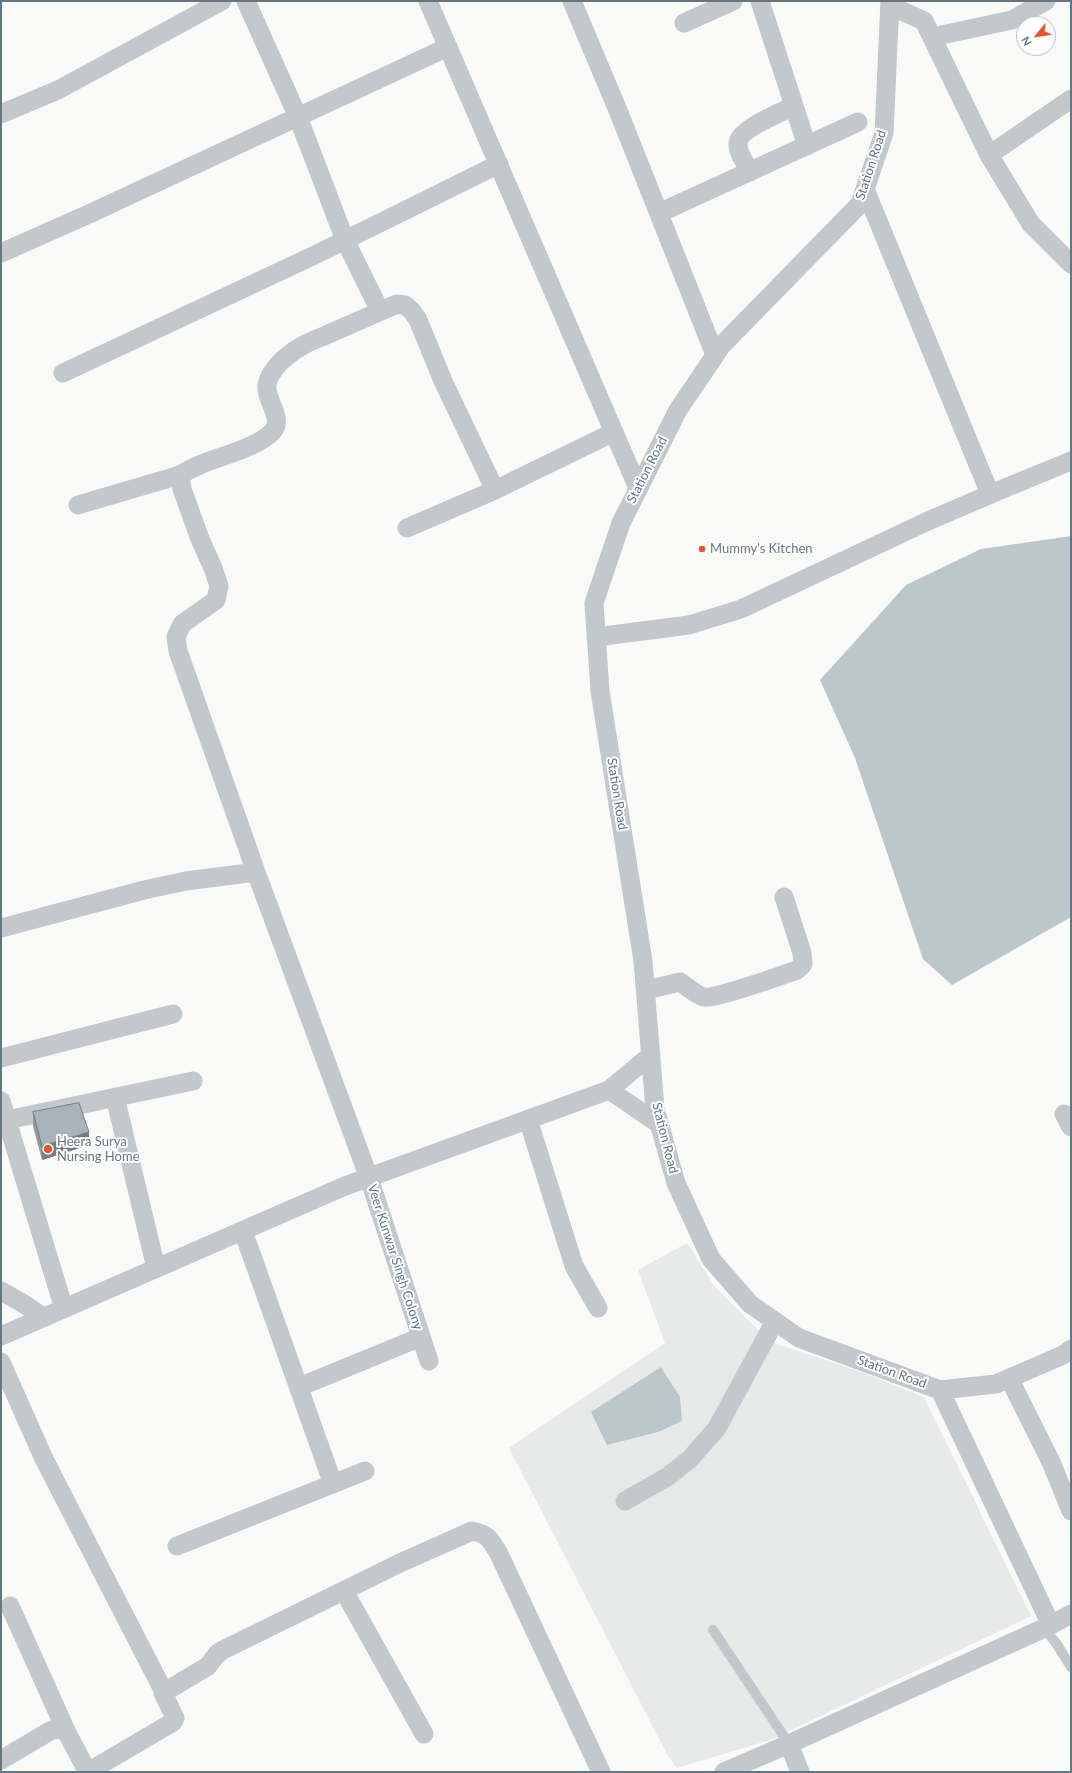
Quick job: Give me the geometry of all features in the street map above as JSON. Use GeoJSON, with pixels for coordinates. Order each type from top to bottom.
{"type":"FeatureCollection","features":[{"type":"Feature","properties":{"kind":"street"},"geometry":{"type":"LineString","coordinates":[[1,114],[58,90],[222,1]]}},
{"type":"Feature","properties":{"kind":"street"},"geometry":{"type":"LineString","coordinates":[[246,1],[298,117],[345,240],[380,311]]}},
{"type":"Feature","properties":{"kind":"street"},"geometry":{"type":"LineString","coordinates":[[428,1],[638,488]]}},
{"type":"Feature","properties":{"kind":"street"},"geometry":{"type":"LineString","coordinates":[[572,1],[659,213],[715,355]]}},
{"type":"Feature","properties":{"kind":"street"},"geometry":{"type":"LineString","coordinates":[[684,23],[733,1]]}},
{"type":"Feature","properties":{"kind":"street"},"geometry":{"type":"LineString","coordinates":[[760,1],[807,146]]}},
{"type":"Feature","properties":{"kind":"street"},"geometry":{"type":"LineString","coordinates":[[932,37],[1012,20],[1046,1]]}},
{"type":"Feature","properties":{"kind":"street"},"geometry":{"type":"LineString","coordinates":[[890,3],[924,21],[989,155],[1031,224],[1071,264]]}},
{"type":"Feature","properties":{"kind":"street","name":"Station Road"},"geometry":{"type":"LineString","coordinates":[[890,3],[884,133],[860,204],[722,345],[678,410],[621,523],[594,603],[600,691],[643,961],[655,1109],[676,1183],[711,1259],[750,1304],[799,1338],[940,1390],[996,1384],[1063,1355],[1071,1349]]}},
{"type":"Feature","properties":{"kind":"street"},"geometry":{"type":"LineString","coordinates":[[1,253],[89,214],[448,47]]}},
{"type":"Feature","properties":{"kind":"street"},"geometry":{"type":"LineString","coordinates":[[989,155],[1071,99]]}},
{"type":"Feature","properties":{"kind":"street"},"geometry":{"type":"LineString","coordinates":[[750,172],[739,150],[738,143],[740,137],[757,124],[794,106]]}},
{"type":"Feature","properties":{"kind":"street"},"geometry":{"type":"LineString","coordinates":[[659,213],[858,122]]}},
{"type":"Feature","properties":{"kind":"street"},"geometry":{"type":"LineString","coordinates":[[63,373],[345,240],[499,164]]}},
{"type":"Feature","properties":{"kind":"street"},"geometry":{"type":"LineString","coordinates":[[865,188],[990,494]]}},
{"type":"Feature","properties":{"kind":"street"},"geometry":{"type":"LineString","coordinates":[[78,505],[180,475],[201,464],[234,453],[268,436],[274,430],[277,423],[276,415],[267,395],[267,385],[272,372],[280,363],[302,346],[397,304],[405,305],[412,311],[423,330],[443,381],[495,490]]}},
{"type":"Feature","properties":{"kind":"street"},"geometry":{"type":"LineString","coordinates":[[407,528],[495,490],[614,432]]}},
{"type":"Feature","properties":{"kind":"street"},"geometry":{"type":"LineString","coordinates":[[596,637],[689,625],[741,609],[990,494],[1071,461]]}},
{"type":"Feature","properties":{"kind":"street","name":"Veer Kunwar Singh Colony"},"geometry":{"type":"LineString","coordinates":[[180,475],[184,496],[219,586],[216,600],[182,624],[176,637],[178,651],[256,872],[368,1178],[429,1361]]}},
{"type":"Feature","properties":{"kind":"street"},"geometry":{"type":"LineString","coordinates":[[1,928],[144,890],[186,881],[256,872]]}},
{"type":"Feature","properties":{"kind":"street"},"geometry":{"type":"LineString","coordinates":[[646,990],[680,982],[699,995],[706,997],[727,993],[797,970],[803,964],[802,953],[784,898]]}},
{"type":"Feature","properties":{"kind":"street"},"geometry":{"type":"LineString","coordinates":[[1,1058],[173,1014]]}},
{"type":"Feature","properties":{"kind":"street"},"geometry":{"type":"LineString","coordinates":[[1,1336],[368,1178],[608,1090],[651,1055]]}},
{"type":"Feature","properties":{"kind":"street"},"geometry":{"type":"LineString","coordinates":[[7,1120],[193,1081]]}},
{"type":"Feature","properties":{"kind":"street"},"geometry":{"type":"LineString","coordinates":[[608,1090],[659,1124]]}},
{"type":"Feature","properties":{"kind":"street"},"geometry":{"type":"LineString","coordinates":[[115,1097],[156,1268]]}},
{"type":"Feature","properties":{"kind":"street"},"geometry":{"type":"LineString","coordinates":[[1,1101],[64,1309]]}},
{"type":"Feature","properties":{"kind":"street"},"geometry":{"type":"LineString","coordinates":[[528,1120],[574,1266],[598,1308]]}},
{"type":"Feature","properties":{"kind":"street"},"geometry":{"type":"LineString","coordinates":[[243,1231],[333,1484]]}},
{"type":"Feature","properties":{"kind":"street"},"geometry":{"type":"LineString","coordinates":[[1,1291],[43,1317]]}},
{"type":"Feature","properties":{"kind":"street"},"geometry":{"type":"LineString","coordinates":[[626,1501],[660,1481],[690,1459],[717,1428],[775,1321]]}},
{"type":"Feature","properties":{"kind":"street","name":"Veer Kunwar Singh Colony"},"geometry":{"type":"LineString","coordinates":[[299,1387],[421,1337]]}},
{"type":"Feature","properties":{"kind":"street"},"geometry":{"type":"LineString","coordinates":[[1,1362],[44,1460],[164,1692],[163,1694],[175,1716],[173,1722],[95,1768],[89,1769],[85,1767],[67,1733],[10,1606]]}},
{"type":"Feature","properties":{"kind":"street"},"geometry":{"type":"LineString","coordinates":[[1009,1378],[1051,1462],[1071,1511]]}},
{"type":"Feature","properties":{"kind":"street"},"geometry":{"type":"LineString","coordinates":[[940,1390],[1048,1626]]}},
{"type":"Feature","properties":{"kind":"street"},"geometry":{"type":"LineString","coordinates":[[177,1546],[365,1471]]}},
{"type":"Feature","properties":{"kind":"street"},"geometry":{"type":"LineString","coordinates":[[164,1692],[208,1666],[216,1654],[228,1647],[463,1534],[472,1531],[482,1532],[490,1540],[499,1554],[602,1772]]}},
{"type":"Feature","properties":{"kind":"street"},"geometry":{"type":"LineString","coordinates":[[344,1591],[424,1734]]}},
{"type":"Feature","properties":{"kind":"street"},"geometry":{"type":"LineString","coordinates":[[724,1772],[789,1744],[1048,1626],[1071,1614]]}},
{"type":"Feature","properties":{"kind":"street"},"geometry":{"type":"LineString","coordinates":[[1,1760],[55,1729],[62,1728],[67,1733]]}},
{"type":"Feature","properties":{"kind":"street"},"geometry":{"type":"LineString","coordinates":[[789,1744],[800,1772]]}},
{"type":"Feature","properties":{"kind":"lane"},"geometry":{"type":"LineString","coordinates":[[1048,1626],[1056,1643],[1071,1667]]}},
{"type":"Feature","properties":{"kind":"lane"},"geometry":{"type":"LineString","coordinates":[[712,1630],[789,1744]]}},
{"type":"Feature","properties":{"kind":"shaded area"},"geometry":{"type":"Polygon","coordinates":[[[1071,536],[1071,917],[952,985],[923,959],[855,758],[820,680],[906,585],[981,549],[1071,536]]]}},
{"type":"Feature","properties":{"kind":"shaded area"},"geometry":{"type":"Polygon","coordinates":[[[687,1243],[715,1287],[751,1323],[774,1343],[861,1372],[924,1397],[1031,1616],[770,1740],[677,1768],[668,1756],[509,1448],[665,1343],[638,1270],[687,1243]]]}},
{"type":"Feature","properties":{"kind":"shaded area"},"geometry":{"type":"Polygon","coordinates":[[[661,1367],[680,1397],[682,1421],[658,1432],[607,1445],[591,1412],[661,1367]]]}},
{"type":"Feature","properties":{"kind":"building"},"geometry":{"type":"Polygon","coordinates":[[[79,1103],[89,1132],[42,1146],[33,1112],[79,1103]]]}},
{"type":"Feature","properties":{"kind":"place","name":"Mummy's Kitchen"},"geometry":{"type":"Point","coordinates":[702,549]}},
{"type":"Feature","properties":{"kind":"place","name":"Heera Surya Nursing Home"},"geometry":{"type":"Point","coordinates":[48,1149]}}]}
